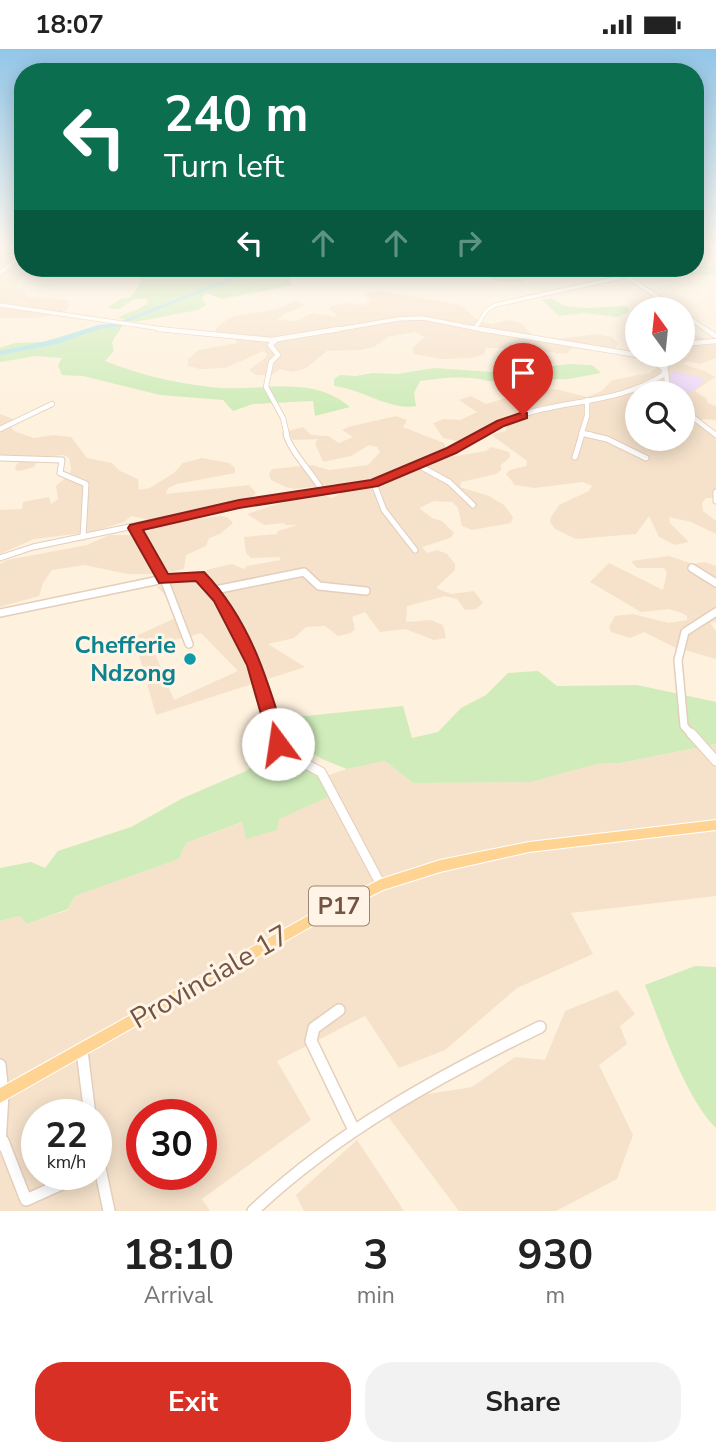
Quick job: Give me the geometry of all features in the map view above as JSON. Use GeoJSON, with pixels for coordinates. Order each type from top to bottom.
{"type":"FeatureCollection","features":[{"type":"Feature","properties":{"kind":"main road","name":"Provinciale 17"},"geometry":{"type":"LineString","coordinates":[[1,1095],[314,918],[381,885],[464,860],[528,847],[716,825]]}},
{"type":"Feature","properties":{"kind":"street"},"geometry":{"type":"LineString","coordinates":[[476,327],[488,310],[495,305],[511,301]]}},
{"type":"Feature","properties":{"kind":"street"},"geometry":{"type":"LineString","coordinates":[[0,305],[150,328],[276,340],[406,318],[432,319],[554,343],[625,353]]}},
{"type":"Feature","properties":{"kind":"street"},"geometry":{"type":"LineString","coordinates":[[695,323],[716,338]]}},
{"type":"Feature","properties":{"kind":"street"},"geometry":{"type":"LineString","coordinates":[[695,342],[716,338]]}},
{"type":"Feature","properties":{"kind":"street"},"geometry":{"type":"LineString","coordinates":[[276,340],[270,345],[278,355],[271,362],[266,387],[283,418],[289,445],[310,469],[323,492]]}},
{"type":"Feature","properties":{"kind":"street"},"geometry":{"type":"LineString","coordinates":[[661,367],[666,371]]}},
{"type":"Feature","properties":{"kind":"street"},"geometry":{"type":"LineString","coordinates":[[667,367],[667,381]]}},
{"type":"Feature","properties":{"kind":"street"},"geometry":{"type":"LineString","coordinates":[[0,558],[33,547],[239,504],[374,484],[466,444],[511,419],[636,390],[659,379],[666,371]]}},
{"type":"Feature","properties":{"kind":"street"},"geometry":{"type":"LineString","coordinates":[[575,457],[587,416],[587,400]]}},
{"type":"Feature","properties":{"kind":"street"},"geometry":{"type":"LineString","coordinates":[[0,429],[52,404]]}},
{"type":"Feature","properties":{"kind":"street"},"geometry":{"type":"LineString","coordinates":[[695,419],[716,435]]}},
{"type":"Feature","properties":{"kind":"street"},"geometry":{"type":"LineString","coordinates":[[582,433],[607,439],[646,458]]}},
{"type":"Feature","properties":{"kind":"street"},"geometry":{"type":"LineString","coordinates":[[0,458],[62,460],[60,473],[86,484],[83,537]]}},
{"type":"Feature","properties":{"kind":"street"},"geometry":{"type":"LineString","coordinates":[[418,465],[449,482],[472,505]]}},
{"type":"Feature","properties":{"kind":"street"},"geometry":{"type":"LineString","coordinates":[[374,484],[377,496],[415,550]]}},
{"type":"Feature","properties":{"kind":"street"},"geometry":{"type":"LineString","coordinates":[[716,492],[716,501]]}},
{"type":"Feature","properties":{"kind":"street"},"geometry":{"type":"LineString","coordinates":[[134,528],[164,579],[189,645]]}},
{"type":"Feature","properties":{"kind":"street"},"geometry":{"type":"LineString","coordinates":[[692,568],[716,583]]}},
{"type":"Feature","properties":{"kind":"street"},"geometry":{"type":"LineString","coordinates":[[215,590],[304,572],[319,586],[366,591]]}},
{"type":"Feature","properties":{"kind":"street"},"geometry":{"type":"LineString","coordinates":[[0,613],[164,579],[199,576],[215,590],[252,656],[281,751],[321,772],[381,885]]}},
{"type":"Feature","properties":{"kind":"street"},"geometry":{"type":"LineString","coordinates":[[716,612],[685,632],[678,660],[684,726],[716,761]]}},
{"type":"Feature","properties":{"kind":"street"},"geometry":{"type":"LineString","coordinates":[[339,1010],[314,1028],[310,1041],[353,1128]]}},
{"type":"Feature","properties":{"kind":"street"},"geometry":{"type":"LineString","coordinates":[[253,1211],[271,1192],[353,1128],[540,1027]]}},
{"type":"Feature","properties":{"kind":"street"},"geometry":{"type":"LineString","coordinates":[[82,1051],[88,1099]]}},
{"type":"Feature","properties":{"kind":"street"},"geometry":{"type":"LineString","coordinates":[[0,1065],[1,1143],[21,1189]]}},
{"type":"Feature","properties":{"kind":"street"},"geometry":{"type":"LineString","coordinates":[[22,1190],[26,1200],[48,1190]]}},
{"type":"Feature","properties":{"kind":"street"},"geometry":{"type":"LineString","coordinates":[[104,1190],[109,1211]]}},
{"type":"Feature","properties":{"kind":"shaded area"},"geometry":{"type":"Polygon","coordinates":[[[0,301],[68,301],[70,306],[65,311],[39,318],[0,318],[0,301]]]}},
{"type":"Feature","properties":{"kind":"shaded area"},"geometry":{"type":"Polygon","coordinates":[[[294,301],[301,302],[304,306],[284,314],[277,320],[297,321],[312,313],[335,317],[337,315],[329,309],[331,306],[346,303],[365,305],[368,301],[439,301],[461,305],[478,321],[492,324],[509,320],[521,323],[533,336],[558,339],[596,334],[612,337],[618,343],[615,349],[602,351],[572,348],[567,354],[486,348],[484,354],[472,358],[442,359],[414,354],[412,348],[425,337],[415,332],[388,337],[374,347],[361,350],[327,351],[306,368],[293,372],[280,369],[271,375],[256,375],[249,370],[266,357],[264,351],[225,368],[200,369],[188,366],[188,359],[199,350],[237,343],[235,337],[216,333],[216,328],[231,317],[278,309],[294,301]]]}},
{"type":"Feature","properties":{"kind":"shaded area"},"geometry":{"type":"Polygon","coordinates":[[[695,335],[716,343],[716,358],[700,364],[695,363],[695,335]]]}},
{"type":"Feature","properties":{"kind":"shaded area"},"geometry":{"type":"Polygon","coordinates":[[[658,367],[692,367],[715,377],[695,391],[706,398],[708,403],[716,406],[716,420],[702,419],[702,423],[716,433],[716,498],[706,498],[702,503],[703,511],[716,521],[716,534],[691,522],[669,517],[670,523],[689,542],[675,545],[659,537],[649,516],[636,534],[576,539],[555,529],[550,522],[551,517],[559,505],[589,491],[592,486],[583,482],[534,488],[515,485],[506,474],[510,470],[526,466],[527,461],[493,436],[506,431],[504,423],[492,423],[482,433],[456,441],[443,438],[433,423],[444,419],[460,420],[477,412],[459,400],[471,396],[486,404],[555,389],[587,397],[602,391],[612,380],[650,373],[658,367]]]}},
{"type":"Feature","properties":{"kind":"shaded area"},"geometry":{"type":"Polygon","coordinates":[[[672,371],[704,378],[695,390],[695,381],[670,381],[672,371]]]}},
{"type":"Feature","properties":{"kind":"shaded area"},"geometry":{"type":"Polygon","coordinates":[[[0,414],[13,419],[11,427],[14,431],[34,438],[53,435],[71,437],[87,458],[112,463],[120,471],[138,479],[139,490],[150,488],[174,473],[183,463],[202,458],[229,463],[235,468],[235,473],[177,484],[168,488],[166,494],[249,485],[256,493],[251,498],[150,520],[131,516],[124,522],[92,532],[34,539],[0,554],[0,510],[22,509],[23,502],[49,497],[51,504],[58,499],[56,486],[70,474],[71,468],[69,458],[64,455],[39,457],[34,467],[19,471],[15,470],[16,465],[23,455],[0,460],[0,414]]]}},
{"type":"Feature","properties":{"kind":"shaded area"},"geometry":{"type":"Polygon","coordinates":[[[396,416],[407,420],[403,427],[444,443],[450,457],[486,451],[491,447],[509,452],[510,457],[496,474],[461,482],[460,487],[489,496],[504,505],[513,517],[511,523],[472,530],[462,526],[458,508],[452,502],[434,501],[419,508],[432,518],[442,521],[454,533],[450,538],[422,547],[427,553],[437,550],[447,554],[455,564],[455,570],[436,588],[451,594],[474,591],[483,603],[476,609],[465,610],[457,599],[445,596],[407,606],[406,622],[431,620],[443,625],[446,638],[434,640],[405,629],[380,632],[365,612],[352,617],[355,629],[351,633],[338,636],[325,626],[306,627],[294,638],[268,644],[305,667],[156,715],[134,637],[184,614],[157,587],[232,564],[244,569],[247,566],[281,560],[279,557],[251,558],[246,553],[244,537],[277,534],[278,531],[297,525],[264,525],[247,514],[289,498],[323,495],[332,498],[345,491],[344,485],[335,484],[295,489],[286,487],[271,480],[269,474],[272,469],[312,465],[329,470],[368,465],[380,452],[377,447],[369,445],[351,456],[323,462],[315,443],[318,439],[293,440],[288,431],[303,427],[311,435],[328,436],[339,443],[353,437],[342,430],[396,416]],[[201,633],[152,646],[174,700],[238,671],[201,633]]]}},
{"type":"Feature","properties":{"kind":"shaded area"},"geometry":{"type":"Polygon","coordinates":[[[227,517],[233,523],[220,534],[209,538],[206,546],[186,555],[184,569],[161,574],[127,574],[85,565],[52,570],[43,583],[39,596],[0,607],[0,564],[7,560],[87,545],[109,535],[141,535],[165,523],[227,517]]]}},
{"type":"Feature","properties":{"kind":"shaded area"},"geometry":{"type":"Polygon","coordinates":[[[669,556],[693,564],[704,562],[716,566],[716,621],[710,623],[716,631],[716,659],[674,647],[644,632],[630,638],[611,632],[609,627],[615,616],[633,614],[669,623],[687,620],[687,616],[669,609],[641,612],[590,582],[609,563],[663,590],[667,572],[664,568],[637,568],[631,561],[669,556]]]}},
{"type":"Feature","properties":{"kind":"shaded area"},"geometry":{"type":"Polygon","coordinates":[[[716,744],[716,820],[527,842],[438,861],[379,880],[312,913],[0,1088],[0,921],[20,916],[27,924],[68,910],[75,896],[179,859],[186,843],[243,822],[247,838],[278,819],[327,797],[320,778],[347,769],[385,761],[413,783],[531,782],[597,764],[620,763],[716,744]]]}},
{"type":"Feature","properties":{"kind":"shaded area"},"geometry":{"type":"Polygon","coordinates":[[[716,831],[716,896],[571,913],[593,954],[517,988],[445,1050],[399,1068],[365,1016],[277,1061],[311,1120],[217,1188],[217,1099],[126,1099],[126,1190],[214,1190],[202,1199],[210,1211],[0,1211],[0,1102],[317,923],[383,889],[442,870],[530,852],[716,831]]]}},
{"type":"Feature","properties":{"kind":"shaded area"},"geometry":{"type":"Polygon","coordinates":[[[617,990],[635,1014],[620,1026],[627,1044],[599,1065],[633,1135],[617,1179],[556,1211],[459,1211],[386,1114],[416,1096],[472,1087],[515,1057],[545,1060],[565,1011],[617,990]]]}},
{"type":"Feature","properties":{"kind":"shaded area"},"geometry":{"type":"Polygon","coordinates":[[[357,1140],[404,1211],[304,1211],[296,1195],[357,1140]]]}},
{"type":"Feature","properties":{"kind":"green space"},"geometry":{"type":"Polygon","coordinates":[[[117,301],[131,301],[119,309],[107,308],[117,301]]]}},
{"type":"Feature","properties":{"kind":"green space"},"geometry":{"type":"Polygon","coordinates":[[[204,301],[206,305],[198,310],[135,322],[118,318],[148,302],[204,301]]]}},
{"type":"Feature","properties":{"kind":"green space"},"geometry":{"type":"Polygon","coordinates":[[[543,301],[557,301],[565,306],[585,308],[625,306],[625,313],[617,317],[584,313],[559,316],[543,301]]]}},
{"type":"Feature","properties":{"kind":"green space"},"geometry":{"type":"Polygon","coordinates":[[[101,325],[123,325],[112,342],[114,351],[105,361],[130,370],[210,387],[301,387],[318,390],[350,407],[315,416],[313,401],[253,404],[233,411],[223,400],[160,395],[83,376],[62,375],[58,365],[62,358],[36,356],[0,362],[0,348],[15,343],[42,342],[101,325]]]}},
{"type":"Feature","properties":{"kind":"green space"},"geometry":{"type":"Polygon","coordinates":[[[570,364],[592,365],[601,373],[568,379],[488,381],[454,378],[420,381],[414,393],[416,406],[406,407],[334,386],[334,379],[340,375],[397,374],[434,368],[494,372],[570,364]]]}},
{"type":"Feature","properties":{"kind":"green space"},"geometry":{"type":"Polygon","coordinates":[[[538,671],[557,686],[637,685],[716,702],[716,744],[620,763],[597,764],[531,782],[413,783],[385,761],[347,769],[322,759],[286,737],[296,717],[403,706],[412,738],[438,732],[461,708],[486,695],[508,673],[538,671]]]}},
{"type":"Feature","properties":{"kind":"green space"},"geometry":{"type":"Polygon","coordinates":[[[270,755],[311,770],[328,797],[279,819],[277,830],[246,839],[242,822],[186,843],[179,859],[75,896],[68,909],[27,924],[20,916],[0,921],[0,868],[31,862],[45,868],[58,851],[131,827],[183,798],[246,771],[270,755]]]}},
{"type":"Feature","properties":{"kind":"green space"},"geometry":{"type":"Polygon","coordinates":[[[695,966],[716,967],[716,1128],[694,1099],[685,1081],[645,985],[695,966]]]}},
{"type":"Feature","properties":{"kind":"waterway"},"geometry":{"type":"LineString","coordinates":[[123,322],[175,301]]}},
{"type":"Feature","properties":{"kind":"waterway"},"geometry":{"type":"LineString","coordinates":[[0,353],[54,342],[98,327],[119,325]]}},
{"type":"Feature","properties":{"kind":"place","name":"Chefferie Ndzong"},"geometry":{"type":"Point","coordinates":[190,659]}},
{"type":"Feature","properties":{"kind":"route"},"geometry":{"type":"LineString","coordinates":[[278,744],[248,647],[215,590],[203,578],[195,575],[164,579],[134,528],[239,504],[374,484],[451,451],[500,424],[523,415]]}}]}
